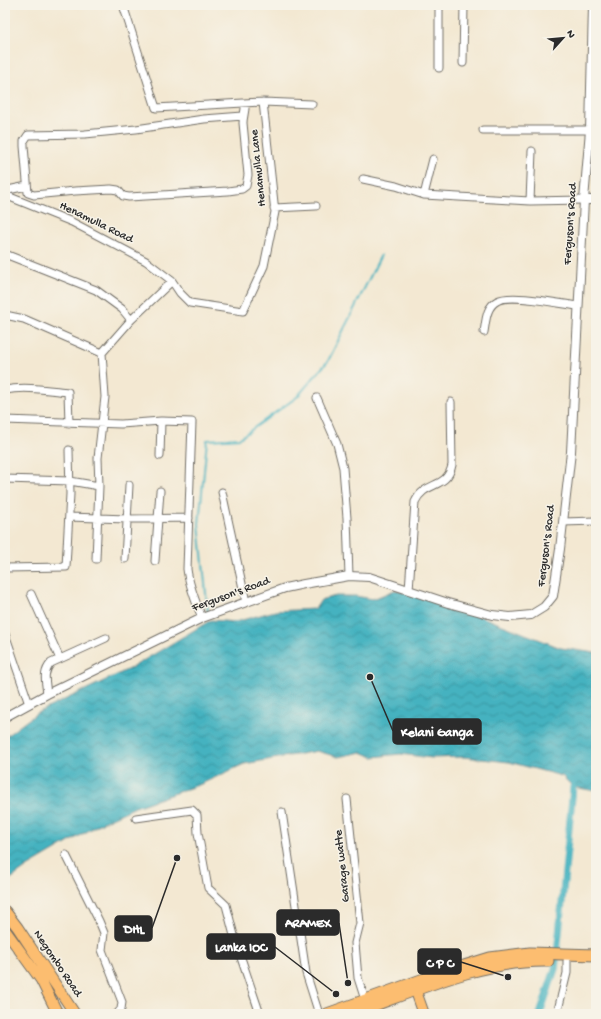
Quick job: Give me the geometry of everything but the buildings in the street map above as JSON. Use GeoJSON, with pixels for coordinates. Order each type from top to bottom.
{"type":"FeatureCollection","features":[{"type":"Feature","properties":{"kind":"highway"},"geometry":{"type":"LineString","coordinates":[[351,1014],[463,966],[490,958],[530,953],[596,963]]}},
{"type":"Feature","properties":{"kind":"highway"},"geometry":{"type":"LineString","coordinates":[[566,959],[596,955]]}},
{"type":"Feature","properties":{"kind":"highway"},"geometry":{"type":"LineString","coordinates":[[327,1014],[365,1000],[414,987]]}},
{"type":"Feature","properties":{"kind":"main road","name":"Negombo Road"},"geometry":{"type":"LineString","coordinates":[[5,911],[75,1014]]}},
{"type":"Feature","properties":{"kind":"main road","name":"Negombo Road"},"geometry":{"type":"LineString","coordinates":[[6,932],[41,980],[58,1014]]}},
{"type":"Feature","properties":{"kind":"main road"},"geometry":{"type":"LineString","coordinates":[[414,987],[424,1014]]}},
{"type":"Feature","properties":{"kind":"street"},"geometry":{"type":"LineString","coordinates":[[124,5],[156,108],[263,102],[312,104]]}},
{"type":"Feature","properties":{"kind":"street"},"geometry":{"type":"LineString","coordinates":[[438,68],[439,5]]}},
{"type":"Feature","properties":{"kind":"street"},"geometry":{"type":"LineString","coordinates":[[463,63],[464,5]]}},
{"type":"Feature","properties":{"kind":"street","name":"Ferguson's Road"},"geometry":{"type":"LineString","coordinates":[[5,717],[47,694],[202,618],[285,588],[349,576],[369,577],[492,615],[510,617],[531,615],[544,607],[553,596],[560,549],[570,452],[584,200],[590,130],[593,5]]}},
{"type":"Feature","properties":{"kind":"street","name":"Henamulla Lane"},"geometry":{"type":"LineString","coordinates":[[172,281],[190,304],[243,311],[264,266],[275,212],[263,102]]}},
{"type":"Feature","properties":{"kind":"street"},"geometry":{"type":"LineString","coordinates":[[243,116],[204,119],[136,129],[85,134],[28,135],[24,141],[24,146],[28,193],[31,195],[111,189],[118,190],[123,196],[129,197],[220,192],[242,189],[246,186],[248,175],[243,116],[246,109],[246,103]]}},
{"type":"Feature","properties":{"kind":"street"},"geometry":{"type":"LineString","coordinates":[[483,130],[590,130]]}},
{"type":"Feature","properties":{"kind":"street"},"geometry":{"type":"LineString","coordinates":[[530,201],[532,151]]}},
{"type":"Feature","properties":{"kind":"street"},"geometry":{"type":"LineString","coordinates":[[424,195],[433,159]]}},
{"type":"Feature","properties":{"kind":"street"},"geometry":{"type":"LineString","coordinates":[[363,178],[424,195],[530,201],[596,200]]}},
{"type":"Feature","properties":{"kind":"street"},"geometry":{"type":"LineString","coordinates":[[5,195],[8,190],[27,186]]}},
{"type":"Feature","properties":{"kind":"street","name":"Henamulla Road"},"geometry":{"type":"LineString","coordinates":[[5,195],[72,222],[146,261],[172,281]]}},
{"type":"Feature","properties":{"kind":"street"},"geometry":{"type":"LineString","coordinates":[[274,208],[316,206]]}},
{"type":"Feature","properties":{"kind":"street"},"geometry":{"type":"LineString","coordinates":[[5,254],[96,290],[122,309],[131,320]]}},
{"type":"Feature","properties":{"kind":"street"},"geometry":{"type":"LineString","coordinates":[[96,559],[99,486],[98,458],[105,397],[102,353],[131,320],[172,281]]}},
{"type":"Feature","properties":{"kind":"street"},"geometry":{"type":"LineString","coordinates":[[484,332],[488,312],[496,302],[502,299],[513,298],[578,306]]}},
{"type":"Feature","properties":{"kind":"street"},"geometry":{"type":"LineString","coordinates":[[5,315],[24,319],[102,353]]}},
{"type":"Feature","properties":{"kind":"street"},"geometry":{"type":"LineString","coordinates":[[5,390],[12,388],[68,392],[69,423]]}},
{"type":"Feature","properties":{"kind":"street"},"geometry":{"type":"LineString","coordinates":[[317,398],[337,444],[343,468],[347,518],[349,576]]}},
{"type":"Feature","properties":{"kind":"street"},"geometry":{"type":"LineString","coordinates":[[409,590],[415,502],[419,494],[446,479],[450,473],[452,465],[451,402]]}},
{"type":"Feature","properties":{"kind":"street"},"geometry":{"type":"LineString","coordinates":[[5,420],[101,424],[161,421],[192,422],[188,577],[202,618]]}},
{"type":"Feature","properties":{"kind":"street"},"geometry":{"type":"LineString","coordinates":[[160,456],[161,421]]}},
{"type":"Feature","properties":{"kind":"street"},"geometry":{"type":"LineString","coordinates":[[5,568],[66,567],[70,481],[69,450]]}},
{"type":"Feature","properties":{"kind":"street"},"geometry":{"type":"LineString","coordinates":[[5,479],[70,481],[99,486]]}},
{"type":"Feature","properties":{"kind":"street"},"geometry":{"type":"LineString","coordinates":[[125,559],[129,486]]}},
{"type":"Feature","properties":{"kind":"street"},"geometry":{"type":"LineString","coordinates":[[155,561],[160,491]]}},
{"type":"Feature","properties":{"kind":"street"},"geometry":{"type":"LineString","coordinates":[[222,492],[246,602]]}},
{"type":"Feature","properties":{"kind":"street"},"geometry":{"type":"LineString","coordinates":[[69,517],[127,519],[189,518]]}},
{"type":"Feature","properties":{"kind":"street"},"geometry":{"type":"LineString","coordinates":[[563,522],[596,520]]}},
{"type":"Feature","properties":{"kind":"street"},"geometry":{"type":"LineString","coordinates":[[31,594],[60,659]]}},
{"type":"Feature","properties":{"kind":"street"},"geometry":{"type":"LineString","coordinates":[[5,634],[28,704]]}},
{"type":"Feature","properties":{"kind":"street"},"geometry":{"type":"LineString","coordinates":[[47,694],[46,669],[51,663],[106,638]]}},
{"type":"Feature","properties":{"kind":"street","name":"Garage watte"},"geometry":{"type":"LineString","coordinates":[[347,800],[360,923],[355,943],[358,978],[365,1000]]}},
{"type":"Feature","properties":{"kind":"street"},"geometry":{"type":"LineString","coordinates":[[136,818],[192,810],[197,815],[198,833],[206,882],[208,888],[226,905],[236,943],[260,1014]]}},
{"type":"Feature","properties":{"kind":"street"},"geometry":{"type":"LineString","coordinates":[[282,812],[306,973],[319,1014]]}},
{"type":"Feature","properties":{"kind":"street"},"geometry":{"type":"LineString","coordinates":[[66,855],[104,933],[102,950],[122,1002],[117,1014]]}},
{"type":"Feature","properties":{"kind":"street"},"geometry":{"type":"LineString","coordinates":[[557,1014],[567,973],[566,959]]}},
{"type":"Feature","properties":{"kind":"water"},"geometry":{"type":"Polygon","coordinates":[[[395,590],[446,603],[561,648],[596,653],[596,791],[573,787],[562,776],[509,762],[464,757],[432,758],[400,754],[373,757],[361,752],[338,757],[317,751],[244,764],[201,784],[135,807],[103,822],[27,867],[5,883],[5,737],[37,713],[131,668],[211,620],[235,622],[275,611],[315,609],[321,600],[336,596],[355,596],[373,599],[395,590]]]}},
{"type":"Feature","properties":{"kind":"waterway"},"geometry":{"type":"LineString","coordinates":[[208,613],[199,524],[207,440],[240,438],[297,397],[328,361],[381,255]]}},
{"type":"Feature","properties":{"kind":"waterway"},"geometry":{"type":"LineString","coordinates":[[540,1014],[555,969],[573,787]]}},
{"type":"Feature","properties":{"kind":"place","name":"Kelani Ganga"},"geometry":{"type":"Point","coordinates":[370,677]}},
{"type":"Feature","properties":{"kind":"place","name":"DHL"},"geometry":{"type":"Point","coordinates":[177,858]}},
{"type":"Feature","properties":{"kind":"place","name":"C P C"},"geometry":{"type":"Point","coordinates":[508,977]}},
{"type":"Feature","properties":{"kind":"place","name":"ARAMEX"},"geometry":{"type":"Point","coordinates":[348,983]}},
{"type":"Feature","properties":{"kind":"place","name":"Lanka IOC"},"geometry":{"type":"Point","coordinates":[336,994]}}]}
